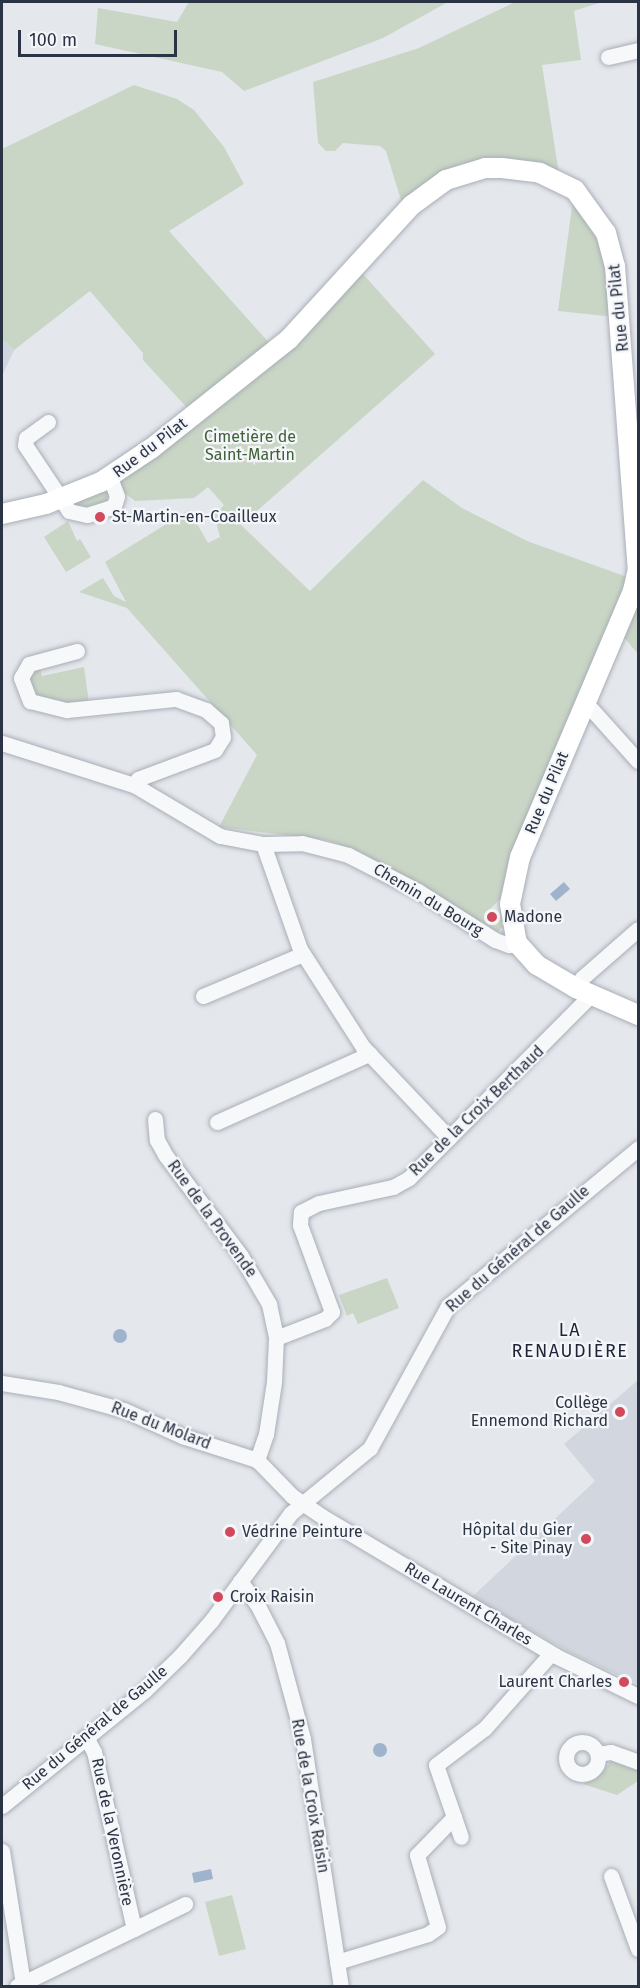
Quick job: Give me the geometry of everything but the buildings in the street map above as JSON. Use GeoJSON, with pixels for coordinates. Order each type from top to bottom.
{"type":"FeatureCollection","features":[{"type":"Feature","properties":{"kind":"main road","name":"Rue du Pilat"},"geometry":{"type":"LineString","coordinates":[[2,514],[62,498],[110,478],[289,339],[429,190],[485,168],[523,170],[555,178],[575,190],[596,217],[612,252],[638,557],[633,591],[513,876],[510,904],[517,943]]}},
{"type":"Feature","properties":{"kind":"main road"},"geometry":{"type":"LineString","coordinates":[[517,943],[537,965],[584,992],[639,1015]]}},
{"type":"Feature","properties":{"kind":"street"},"geometry":{"type":"LineString","coordinates":[[608,57],[639,50]]}},
{"type":"Feature","properties":{"kind":"street"},"geometry":{"type":"LineString","coordinates":[[48,422],[26,438],[25,445],[69,511],[79,516],[110,509],[117,499],[110,478]]}},
{"type":"Feature","properties":{"kind":"street"},"geometry":{"type":"LineString","coordinates":[[77,651],[29,664],[21,678],[30,701],[67,710],[176,699],[206,710],[221,723],[223,737],[215,750],[138,779],[134,785]]}},
{"type":"Feature","properties":{"kind":"street"},"geometry":{"type":"LineString","coordinates":[[586,703],[639,761]]}},
{"type":"Feature","properties":{"kind":"street","name":"Chemin du Bourg"},"geometry":{"type":"LineString","coordinates":[[2,743],[134,785],[205,829],[241,842],[302,843],[348,855],[418,891],[495,940],[509,945],[517,943]]}},
{"type":"Feature","properties":{"kind":"street"},"geometry":{"type":"LineString","coordinates":[[263,844],[303,954],[369,1054],[449,1138]]}},
{"type":"Feature","properties":{"kind":"street","name":"Rue de la Croix Berthaud"},"geometry":{"type":"LineString","coordinates":[[276,1338],[325,1319],[332,1312],[300,1225],[301,1212],[319,1203],[400,1184],[449,1138],[584,992],[582,978],[639,929]]}},
{"type":"Feature","properties":{"kind":"street"},"geometry":{"type":"LineString","coordinates":[[203,996],[303,954]]}},
{"type":"Feature","properties":{"kind":"street"},"geometry":{"type":"LineString","coordinates":[[218,1122],[369,1054]]}},
{"type":"Feature","properties":{"kind":"street","name":"Rue de la Provende"},"geometry":{"type":"LineString","coordinates":[[155,1119],[158,1140],[166,1156],[265,1293],[276,1338],[270,1413],[256,1460]]}},
{"type":"Feature","properties":{"kind":"street","name":"Rue du Général de Gaulle"},"geometry":{"type":"LineString","coordinates":[[2,1806],[180,1656],[240,1581],[276,1530],[302,1504],[370,1448],[448,1306],[639,1148]]}},
{"type":"Feature","properties":{"kind":"street","name":"Rue du Molard"},"geometry":{"type":"LineString","coordinates":[[2,1383],[58,1392],[124,1410],[182,1436],[256,1460],[302,1504]]}},
{"type":"Feature","properties":{"kind":"street","name":"Rue Laurent Charles"},"geometry":{"type":"LineString","coordinates":[[302,1504],[556,1656],[639,1696]]}},
{"type":"Feature","properties":{"kind":"street","name":"Rue de la Croix Raisin"},"geometry":{"type":"LineString","coordinates":[[240,1581],[257,1604],[277,1643],[303,1739],[341,1986]]}},
{"type":"Feature","properties":{"kind":"street"},"geometry":{"type":"LineString","coordinates":[[461,1837],[436,1765],[485,1728],[547,1658]]}},
{"type":"Feature","properties":{"kind":"street","name":"Rue de la Veronnière"},"geometry":{"type":"LineString","coordinates":[[86,1737],[94,1752],[134,1929]]}},
{"type":"Feature","properties":{"kind":"street"},"geometry":{"type":"LineString","coordinates":[[598,1754],[611,1752],[639,1762]]}},
{"type":"Feature","properties":{"kind":"street"},"geometry":{"type":"LineString","coordinates":[[337,1962],[428,1934],[438,1927],[417,1855],[454,1817]]}},
{"type":"Feature","properties":{"kind":"street","name":"Rue de la Veronnière"},"geometry":{"type":"LineString","coordinates":[[2,1851],[20,1985],[185,1904]]}},
{"type":"Feature","properties":{"kind":"street"},"geometry":{"type":"LineString","coordinates":[[612,1876],[639,1949]]}},
{"type":"Feature","properties":{"kind":"shaded area"},"geometry":{"type":"Polygon","coordinates":[[[2,339],[14,350],[2,376],[2,339]]]}},
{"type":"Feature","properties":{"kind":"shaded area","name":"Hôpital du Gier - Site Pinay"},"geometry":{"type":"Polygon","coordinates":[[[638,1380],[638,1684],[575,1655],[472,1597],[595,1481],[564,1444],[638,1380]]]}},
{"type":"Feature","properties":{"kind":"green space"},"geometry":{"type":"Polygon","coordinates":[[[189,2],[448,2],[383,38],[244,91],[222,72],[95,44],[98,8],[177,22],[189,2]]]}},
{"type":"Feature","properties":{"kind":"green space"},"geometry":{"type":"Polygon","coordinates":[[[515,2],[602,2],[574,11],[581,60],[542,65],[559,174],[516,164],[403,207],[386,151],[380,146],[343,143],[335,151],[326,151],[318,143],[313,82],[419,48],[515,2]]]}},
{"type":"Feature","properties":{"kind":"green space"},"geometry":{"type":"Polygon","coordinates":[[[134,85],[177,99],[194,110],[224,147],[244,184],[169,231],[272,346],[190,411],[143,360],[143,353],[90,291],[14,350],[2,339],[2,149],[134,85]]]}},
{"type":"Feature","properties":{"kind":"green space"},"geometry":{"type":"Polygon","coordinates":[[[573,199],[598,231],[615,317],[558,311],[573,199]]]}},
{"type":"Feature","properties":{"kind":"green space","name":"Cimetière de Saint-Martin"},"geometry":{"type":"Polygon","coordinates":[[[362,273],[435,354],[241,525],[310,591],[423,480],[462,508],[527,541],[627,577],[557,757],[514,850],[501,898],[486,913],[486,920],[496,925],[500,920],[500,906],[503,906],[505,924],[498,932],[358,851],[327,840],[219,827],[257,755],[127,608],[79,592],[103,578],[114,596],[126,602],[105,562],[189,510],[208,543],[220,537],[213,511],[218,512],[224,505],[208,487],[194,498],[135,501],[122,491],[121,481],[362,273]]]}},
{"type":"Feature","properties":{"kind":"green space"},"geometry":{"type":"Polygon","coordinates":[[[105,487],[109,492],[106,501],[97,507],[76,506],[75,502],[105,487]]]}},
{"type":"Feature","properties":{"kind":"green space"},"geometry":{"type":"Polygon","coordinates":[[[68,521],[77,541],[80,539],[91,557],[66,572],[44,537],[68,521]]]}},
{"type":"Feature","properties":{"kind":"green space"},"geometry":{"type":"Polygon","coordinates":[[[638,595],[638,654],[622,635],[638,595]]]}},
{"type":"Feature","properties":{"kind":"green space"},"geometry":{"type":"Polygon","coordinates":[[[84,667],[89,703],[65,706],[34,696],[28,679],[33,671],[40,668],[42,676],[84,667]]]}},
{"type":"Feature","properties":{"kind":"green space"},"geometry":{"type":"Polygon","coordinates":[[[387,1278],[399,1308],[358,1324],[353,1313],[347,1316],[339,1295],[387,1278]]]}},
{"type":"Feature","properties":{"kind":"green space"},"geometry":{"type":"Polygon","coordinates":[[[611,1761],[638,1770],[638,1781],[617,1795],[583,1784],[597,1778],[611,1761]]]}},
{"type":"Feature","properties":{"kind":"green space"},"geometry":{"type":"Polygon","coordinates":[[[232,1895],[246,1949],[219,1956],[205,1902],[232,1895]]]}},
{"type":"Feature","properties":{"kind":"water"},"geometry":{"type":"Polygon","coordinates":[[[564,882],[570,889],[556,901],[550,894],[564,882]]]}},
{"type":"Feature","properties":{"kind":"water"},"geometry":{"type":"Polygon","coordinates":[[[117,1329],[123,1329],[127,1336],[123,1343],[117,1343],[113,1339],[113,1333],[117,1329]]]}},
{"type":"Feature","properties":{"kind":"water"},"geometry":{"type":"Polygon","coordinates":[[[377,1743],[383,1743],[387,1750],[383,1757],[377,1757],[373,1753],[373,1747],[377,1743]]]}},
{"type":"Feature","properties":{"kind":"water"},"geometry":{"type":"Polygon","coordinates":[[[211,1869],[213,1879],[194,1883],[192,1873],[211,1869]]]}},
{"type":"Feature","properties":{"kind":"place","name":"St-Martin-en-Coailleux"},"geometry":{"type":"Point","coordinates":[100,517]}},
{"type":"Feature","properties":{"kind":"place","name":"Madone"},"geometry":{"type":"Point","coordinates":[492,917]}},
{"type":"Feature","properties":{"kind":"place","name":"Collège Ennemond Richard"},"geometry":{"type":"Point","coordinates":[620,1412]}},
{"type":"Feature","properties":{"kind":"place","name":"Védrine Peinture"},"geometry":{"type":"Point","coordinates":[230,1532]}},
{"type":"Feature","properties":{"kind":"place","name":"Hôpital du Gier - Site Pinay"},"geometry":{"type":"Point","coordinates":[586,1539]}},
{"type":"Feature","properties":{"kind":"place","name":"Croix Raisin"},"geometry":{"type":"Point","coordinates":[218,1597]}},
{"type":"Feature","properties":{"kind":"place","name":"Laurent Charles"},"geometry":{"type":"Point","coordinates":[624,1682]}},
{"type":"Feature","properties":{"kind":"district","name":"LA RENAUDIÈRE"},"geometry":{"type":"Point","coordinates":[570,1341]}}]}
